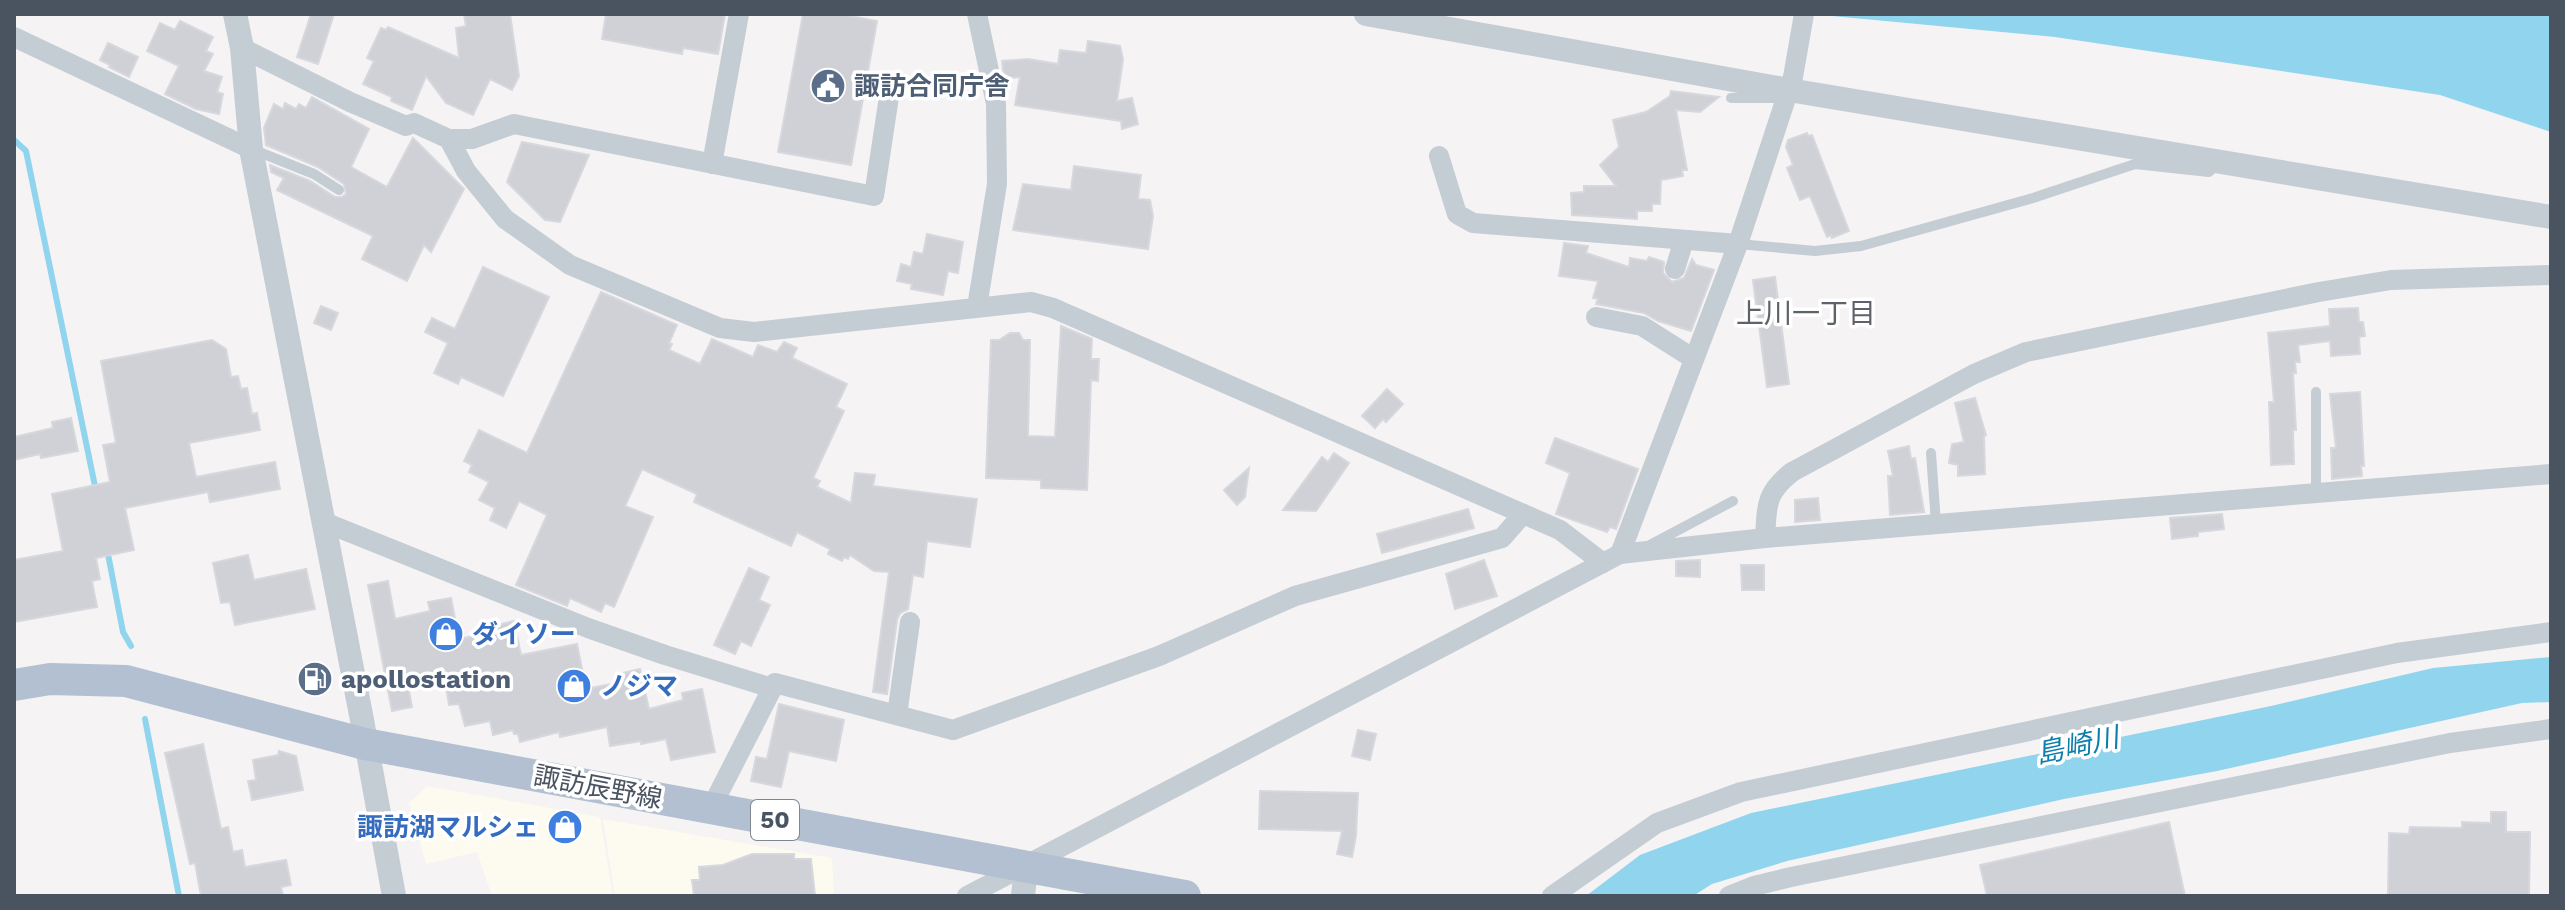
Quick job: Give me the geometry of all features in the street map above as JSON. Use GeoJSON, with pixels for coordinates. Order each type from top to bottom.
{"type":"FeatureCollection","features":[{"type":"Feature","properties":{"kind":"main road","name":"諏訪辰野線"},"geometry":{"type":"LineString","coordinates":[[14,685],[50,679],[126,681],[365,744],[711,808],[1024,882],[1185,896]]}},
{"type":"Feature","properties":{"kind":"street"},"geometry":{"type":"LineString","coordinates":[[235,14],[242,48],[251,149],[394,896]]}},
{"type":"Feature","properties":{"kind":"street"},"geometry":{"type":"LineString","coordinates":[[712,164],[739,14]]}},
{"type":"Feature","properties":{"kind":"street"},"geometry":{"type":"LineString","coordinates":[[977,14],[996,104],[997,184],[977,307]]}},
{"type":"Feature","properties":{"kind":"street"},"geometry":{"type":"LineString","coordinates":[[1366,14],[2551,217]]}},
{"type":"Feature","properties":{"kind":"street"},"geometry":{"type":"LineString","coordinates":[[1611,558],[1738,244],[1790,88],[1804,14]]}},
{"type":"Feature","properties":{"kind":"street"},"geometry":{"type":"LineString","coordinates":[[14,37],[251,149]]}},
{"type":"Feature","properties":{"kind":"street"},"geometry":{"type":"LineString","coordinates":[[242,48],[350,102],[406,126],[414,123],[449,139],[472,139],[514,124],[874,196],[890,90]]}},
{"type":"Feature","properties":{"kind":"street"},"geometry":{"type":"LineString","coordinates":[[449,139],[466,171],[505,219],[570,265],[720,328],[754,332],[1031,302],[1053,308],[1560,530],[1611,558]]}},
{"type":"Feature","properties":{"kind":"street"},"geometry":{"type":"LineString","coordinates":[[1439,156],[1457,214],[1473,223],[1738,244]]}},
{"type":"Feature","properties":{"kind":"street"},"geometry":{"type":"LineString","coordinates":[[1675,269],[1684,240]]}},
{"type":"Feature","properties":{"kind":"street"},"geometry":{"type":"LineString","coordinates":[[1765,538],[1767,506],[1775,485],[1792,472],[1974,374],[2026,352],[2391,280],[2551,275]]}},
{"type":"Feature","properties":{"kind":"street"},"geometry":{"type":"LineString","coordinates":[[1596,317],[1642,326],[1694,359]]}},
{"type":"Feature","properties":{"kind":"street"},"geometry":{"type":"LineString","coordinates":[[967,896],[1024,882],[1611,558],[1640,550],[2551,474]]}},
{"type":"Feature","properties":{"kind":"street"},"geometry":{"type":"LineString","coordinates":[[711,808],[775,683],[953,730],[1159,656],[1295,596],[1502,538],[1523,514]]}},
{"type":"Feature","properties":{"kind":"street"},"geometry":{"type":"LineString","coordinates":[[324,522],[588,628],[772,688]]}},
{"type":"Feature","properties":{"kind":"street"},"geometry":{"type":"LineString","coordinates":[[897,715],[910,622]]}},
{"type":"Feature","properties":{"kind":"street"},"geometry":{"type":"LineString","coordinates":[[1552,896],[1657,823],[1741,792],[2397,653],[2551,632]]}},
{"type":"Feature","properties":{"kind":"street"},"geometry":{"type":"LineString","coordinates":[[1729,896],[1791,877],[2277,777],[2450,743],[2551,729]]}},
{"type":"Feature","properties":{"kind":"lane"},"geometry":{"type":"LineString","coordinates":[[1731,98],[1790,88]]}},
{"type":"Feature","properties":{"kind":"lane"},"geometry":{"type":"LineString","coordinates":[[251,149],[314,174],[339,190]]}},
{"type":"Feature","properties":{"kind":"lane"},"geometry":{"type":"LineString","coordinates":[[1738,244],[1815,251],[1861,246],[2033,198],[2135,164],[2209,172],[2222,160]]}},
{"type":"Feature","properties":{"kind":"lane"},"geometry":{"type":"LineString","coordinates":[[2316,392],[2316,493]]}},
{"type":"Feature","properties":{"kind":"lane"},"geometry":{"type":"LineString","coordinates":[[1931,453],[1936,524]]}},
{"type":"Feature","properties":{"kind":"lane"},"geometry":{"type":"LineString","coordinates":[[1640,550],[1733,501]]}},
{"type":"Feature","properties":{"kind":"shaded area"},"geometry":{"type":"Polygon","coordinates":[[[427,786],[600,817],[613,896],[492,896],[477,852],[426,864],[409,803],[427,786]]]}},
{"type":"Feature","properties":{"kind":"shaded area"},"geometry":{"type":"Polygon","coordinates":[[[603,819],[832,858],[834,896],[615,896],[603,819]]]}},
{"type":"Feature","properties":{"kind":"water"},"geometry":{"type":"Polygon","coordinates":[[[1811,14],[2551,14],[2551,132],[2440,95],[2055,37],[1811,14]]]}},
{"type":"Feature","properties":{"kind":"water"},"geometry":{"type":"Polygon","coordinates":[[[2551,657],[2551,702],[2522,703],[1787,861],[1712,884],[1693,896],[1586,896],[1640,855],[1751,813],[2271,706],[2433,668],[2551,657]]]}},
{"type":"Feature","properties":{"kind":"building"},"geometry":{"type":"Polygon","coordinates":[[[311,14],[334,14],[318,64],[297,57],[311,14]]]}},
{"type":"Feature","properties":{"kind":"building"},"geometry":{"type":"Polygon","coordinates":[[[464,14],[510,14],[519,76],[512,90],[490,79],[473,115],[446,103],[426,76],[412,110],[363,84],[374,61],[367,58],[381,28],[386,30],[388,27],[459,58],[456,28],[466,26],[464,14]]]}},
{"type":"Feature","properties":{"kind":"building"},"geometry":{"type":"Polygon","coordinates":[[[606,14],[725,14],[718,54],[683,48],[682,54],[602,39],[606,14]]]}},
{"type":"Feature","properties":{"kind":"building","name":"諏訪合同庁舎"},"geometry":{"type":"Polygon","coordinates":[[[803,14],[839,14],[877,21],[851,165],[778,152],[803,14]]]}},
{"type":"Feature","properties":{"kind":"building"},"geometry":{"type":"Polygon","coordinates":[[[180,21],[213,37],[206,51],[213,54],[204,71],[222,77],[217,92],[223,94],[219,114],[196,109],[165,94],[179,66],[147,51],[160,23],[175,30],[180,21]]]}},
{"type":"Feature","properties":{"kind":"building"},"geometry":{"type":"Polygon","coordinates":[[[1088,41],[1120,46],[1123,59],[1117,101],[1132,98],[1138,124],[1122,129],[1121,121],[1015,105],[1020,77],[1004,79],[1002,61],[1028,59],[1058,64],[1060,50],[1086,53],[1088,41]]]}},
{"type":"Feature","properties":{"kind":"building"},"geometry":{"type":"Polygon","coordinates":[[[108,43],[138,57],[129,77],[100,60],[108,43]]]}},
{"type":"Feature","properties":{"kind":"building"},"geometry":{"type":"Polygon","coordinates":[[[1671,91],[1719,97],[1700,112],[1676,110],[1687,170],[1682,170],[1683,176],[1661,180],[1660,204],[1652,204],[1652,211],[1637,211],[1637,219],[1572,215],[1571,193],[1584,192],[1584,186],[1616,186],[1600,165],[1619,147],[1613,120],[1646,112],[1670,96],[1671,91]]]}},
{"type":"Feature","properties":{"kind":"building"},"geometry":{"type":"Polygon","coordinates":[[[312,97],[369,129],[351,167],[387,187],[413,138],[464,189],[431,252],[424,245],[407,281],[362,259],[373,236],[277,190],[284,178],[271,172],[270,165],[310,181],[335,197],[346,194],[344,184],[318,167],[266,145],[264,128],[274,104],[283,109],[285,103],[296,109],[299,104],[306,108],[312,97]]]}},
{"type":"Feature","properties":{"kind":"building"},"geometry":{"type":"Polygon","coordinates":[[[1807,133],[1808,136],[1812,135],[1849,231],[1832,238],[1831,235],[1827,237],[1810,196],[1800,200],[1787,168],[1793,165],[1786,147],[1788,140],[1807,133]]]}},
{"type":"Feature","properties":{"kind":"building"},"geometry":{"type":"Polygon","coordinates":[[[522,142],[589,155],[560,222],[545,220],[507,182],[522,142]]]}},
{"type":"Feature","properties":{"kind":"building"},"geometry":{"type":"Polygon","coordinates":[[[1074,166],[1141,175],[1138,199],[1150,200],[1153,216],[1148,249],[1013,230],[1023,184],[1071,190],[1074,166]]]}},
{"type":"Feature","properties":{"kind":"building"},"geometry":{"type":"Polygon","coordinates":[[[927,234],[963,242],[958,273],[948,271],[943,295],[911,289],[912,284],[897,281],[901,264],[911,267],[914,252],[923,254],[927,234]]]}},
{"type":"Feature","properties":{"kind":"building"},"geometry":{"type":"Polygon","coordinates":[[[1564,243],[1588,246],[1586,253],[1629,267],[1630,258],[1647,261],[1649,257],[1664,262],[1663,273],[1672,282],[1684,278],[1692,259],[1696,265],[1714,270],[1691,331],[1658,321],[1644,313],[1596,304],[1598,299],[1593,298],[1598,281],[1559,276],[1564,243]]]}},
{"type":"Feature","properties":{"kind":"building"},"geometry":{"type":"Polygon","coordinates":[[[483,267],[549,297],[503,396],[461,377],[458,384],[434,373],[448,343],[425,332],[432,318],[455,329],[483,267]]]}},
{"type":"Feature","properties":{"kind":"building"},"geometry":{"type":"Polygon","coordinates":[[[1775,277],[1789,384],[1767,387],[1753,280],[1775,277]]]}},
{"type":"Feature","properties":{"kind":"building"},"geometry":{"type":"Polygon","coordinates":[[[601,292],[677,325],[669,350],[700,364],[712,339],[753,357],[758,345],[777,352],[784,342],[797,348],[792,358],[847,384],[836,407],[844,411],[813,478],[820,481],[817,487],[851,503],[855,473],[875,475],[873,486],[977,499],[970,547],[927,541],[923,577],[913,575],[908,609],[900,613],[897,620],[887,694],[873,692],[889,572],[874,571],[850,555],[842,561],[828,554],[830,549],[797,532],[791,546],[694,502],[697,494],[642,469],[625,506],[653,517],[614,607],[605,603],[601,612],[570,598],[567,606],[516,585],[547,515],[519,501],[506,528],[490,520],[495,508],[479,500],[489,482],[469,472],[472,465],[464,461],[479,430],[527,453],[601,292]]]}},
{"type":"Feature","properties":{"kind":"building"},"geometry":{"type":"Polygon","coordinates":[[[321,306],[338,313],[331,330],[314,323],[321,306]]]}},
{"type":"Feature","properties":{"kind":"building"},"geometry":{"type":"Polygon","coordinates":[[[2358,308],[2359,322],[2363,322],[2365,336],[2359,337],[2360,354],[2331,356],[2330,341],[2298,345],[2300,362],[2295,362],[2296,373],[2293,373],[2294,464],[2271,465],[2269,402],[2274,402],[2268,333],[2330,326],[2329,309],[2358,308]]]}},
{"type":"Feature","properties":{"kind":"building"},"geometry":{"type":"Polygon","coordinates":[[[1061,326],[1092,339],[1091,359],[1099,359],[1098,381],[1091,380],[1087,490],[1041,488],[1041,480],[986,478],[991,340],[1019,333],[1023,340],[1030,340],[1028,436],[1055,437],[1061,326]]]}},
{"type":"Feature","properties":{"kind":"building"},"geometry":{"type":"Polygon","coordinates":[[[212,340],[226,349],[231,377],[238,376],[241,389],[247,388],[252,414],[257,413],[260,430],[189,443],[196,477],[275,462],[280,489],[210,502],[208,492],[125,508],[134,550],[96,558],[100,579],[92,581],[97,607],[14,622],[14,560],[63,551],[52,494],[110,482],[103,445],[116,443],[101,361],[212,340]]]}},
{"type":"Feature","properties":{"kind":"building"},"geometry":{"type":"Polygon","coordinates":[[[1387,389],[1403,404],[1386,422],[1383,419],[1375,428],[1362,416],[1387,389]]]}},
{"type":"Feature","properties":{"kind":"building"},"geometry":{"type":"Polygon","coordinates":[[[2360,392],[2362,476],[2332,479],[2331,448],[2336,448],[2330,394],[2360,392]]]}},
{"type":"Feature","properties":{"kind":"building"},"geometry":{"type":"Polygon","coordinates":[[[1975,398],[1986,435],[1985,474],[1958,476],[1958,465],[1949,463],[1952,444],[1964,442],[1955,403],[1975,398]]]}},
{"type":"Feature","properties":{"kind":"building"},"geometry":{"type":"Polygon","coordinates":[[[71,418],[78,451],[14,460],[14,437],[53,428],[52,422],[71,418]]]}},
{"type":"Feature","properties":{"kind":"building"},"geometry":{"type":"Polygon","coordinates":[[[1555,438],[1638,469],[1616,529],[1610,527],[1607,532],[1556,514],[1570,473],[1546,463],[1555,438]]]}},
{"type":"Feature","properties":{"kind":"building"},"geometry":{"type":"Polygon","coordinates":[[[1909,446],[1911,459],[1915,458],[1924,512],[1890,515],[1888,476],[1893,476],[1888,451],[1909,446]]]}},
{"type":"Feature","properties":{"kind":"building"},"geometry":{"type":"Polygon","coordinates":[[[1334,453],[1349,463],[1316,511],[1283,510],[1322,457],[1328,462],[1334,453]]]}},
{"type":"Feature","properties":{"kind":"building"},"geometry":{"type":"Polygon","coordinates":[[[1249,468],[1245,497],[1237,505],[1224,490],[1249,468]]]}},
{"type":"Feature","properties":{"kind":"building"},"geometry":{"type":"Polygon","coordinates":[[[1818,498],[1820,520],[1795,522],[1795,500],[1818,498]]]}},
{"type":"Feature","properties":{"kind":"building"},"geometry":{"type":"Polygon","coordinates":[[[1468,509],[1474,528],[1382,553],[1377,534],[1468,509]]]}},
{"type":"Feature","properties":{"kind":"building"},"geometry":{"type":"Polygon","coordinates":[[[2222,514],[2224,529],[2172,539],[2170,518],[2222,514]]]}},
{"type":"Feature","properties":{"kind":"building"},"geometry":{"type":"Polygon","coordinates":[[[248,555],[254,580],[306,569],[315,609],[235,625],[230,602],[221,603],[213,563],[248,555]]]}},
{"type":"Feature","properties":{"kind":"building"},"geometry":{"type":"Polygon","coordinates":[[[1484,560],[1497,596],[1455,609],[1446,574],[1484,560]]]}},
{"type":"Feature","properties":{"kind":"building"},"geometry":{"type":"Polygon","coordinates":[[[1700,560],[1700,577],[1676,576],[1676,561],[1700,560]]]}},
{"type":"Feature","properties":{"kind":"building"},"geometry":{"type":"Polygon","coordinates":[[[1741,565],[1764,565],[1764,590],[1742,590],[1741,565]]]}},
{"type":"Feature","properties":{"kind":"building"},"geometry":{"type":"Polygon","coordinates":[[[749,568],[769,577],[759,600],[770,605],[751,646],[741,641],[735,654],[714,645],[749,568]]]}},
{"type":"Feature","properties":{"kind":"building"},"geometry":{"type":"Polygon","coordinates":[[[388,581],[395,619],[430,611],[428,602],[451,598],[459,639],[493,632],[492,626],[514,621],[521,655],[577,644],[586,689],[621,682],[619,674],[640,669],[649,709],[683,700],[682,693],[702,689],[715,752],[671,760],[666,739],[610,746],[607,727],[560,737],[559,732],[520,742],[513,730],[493,735],[490,721],[465,726],[459,704],[449,705],[445,680],[408,686],[412,707],[392,711],[368,585],[388,581]]]}},
{"type":"Feature","properties":{"kind":"building"},"geometry":{"type":"Polygon","coordinates":[[[779,704],[844,720],[836,761],[789,751],[781,787],[751,781],[756,757],[767,759],[779,704]]]}},
{"type":"Feature","properties":{"kind":"building"},"geometry":{"type":"Polygon","coordinates":[[[1358,730],[1376,734],[1370,760],[1352,756],[1358,730]]]}},
{"type":"Feature","properties":{"kind":"building"},"geometry":{"type":"Polygon","coordinates":[[[203,744],[221,829],[228,827],[233,852],[242,850],[245,867],[286,860],[291,885],[281,887],[283,896],[201,896],[195,863],[190,864],[165,753],[203,744]]]}},
{"type":"Feature","properties":{"kind":"building"},"geometry":{"type":"Polygon","coordinates":[[[279,751],[296,756],[303,790],[252,800],[248,781],[256,780],[253,760],[278,755],[279,751]]]}},
{"type":"Feature","properties":{"kind":"building"},"geometry":{"type":"Polygon","coordinates":[[[1260,791],[1358,793],[1352,857],[1337,854],[1342,831],[1259,829],[1260,791]]]}},
{"type":"Feature","properties":{"kind":"building"},"geometry":{"type":"Polygon","coordinates":[[[2491,812],[2506,812],[2506,832],[2530,832],[2529,896],[2388,896],[2389,833],[2409,834],[2410,827],[2462,828],[2462,822],[2491,823],[2491,812]]]}},
{"type":"Feature","properties":{"kind":"building"},"geometry":{"type":"Polygon","coordinates":[[[2169,822],[2185,896],[1987,896],[1980,865],[2169,822]]]}},
{"type":"Feature","properties":{"kind":"building"},"geometry":{"type":"Polygon","coordinates":[[[752,854],[794,854],[794,859],[811,859],[815,896],[694,896],[692,880],[700,880],[699,867],[723,865],[752,854]]]}},
{"type":"Feature","properties":{"kind":"waterway"},"geometry":{"type":"LineString","coordinates":[[14,140],[26,151],[96,491]]}},
{"type":"Feature","properties":{"kind":"waterway"},"geometry":{"type":"LineString","coordinates":[[107,549],[123,632],[131,646]]}},
{"type":"Feature","properties":{"kind":"waterway"},"geometry":{"type":"LineString","coordinates":[[145,719],[179,896]]}},
{"type":"Feature","properties":{"kind":"place","name":"諏訪合同庁舎"},"geometry":{"type":"Point","coordinates":[828,86]}},
{"type":"Feature","properties":{"kind":"place","name":"ダイソー"},"geometry":{"type":"Point","coordinates":[446,634]}},
{"type":"Feature","properties":{"kind":"place","name":"apollostation"},"geometry":{"type":"Point","coordinates":[315,679]}},
{"type":"Feature","properties":{"kind":"place","name":"ノジマ"},"geometry":{"type":"Point","coordinates":[574,686]}},
{"type":"Feature","properties":{"kind":"place","name":"諏訪湖マルシェ"},"geometry":{"type":"Point","coordinates":[565,827]}},
{"type":"Feature","properties":{"kind":"district","name":"上川一丁目"},"geometry":{"type":"Point","coordinates":[1806,313]}},
{"type":"Feature","properties":{"kind":"water label","name":"島崎川"},"geometry":{"type":"Point","coordinates":[2077,745]}}]}
